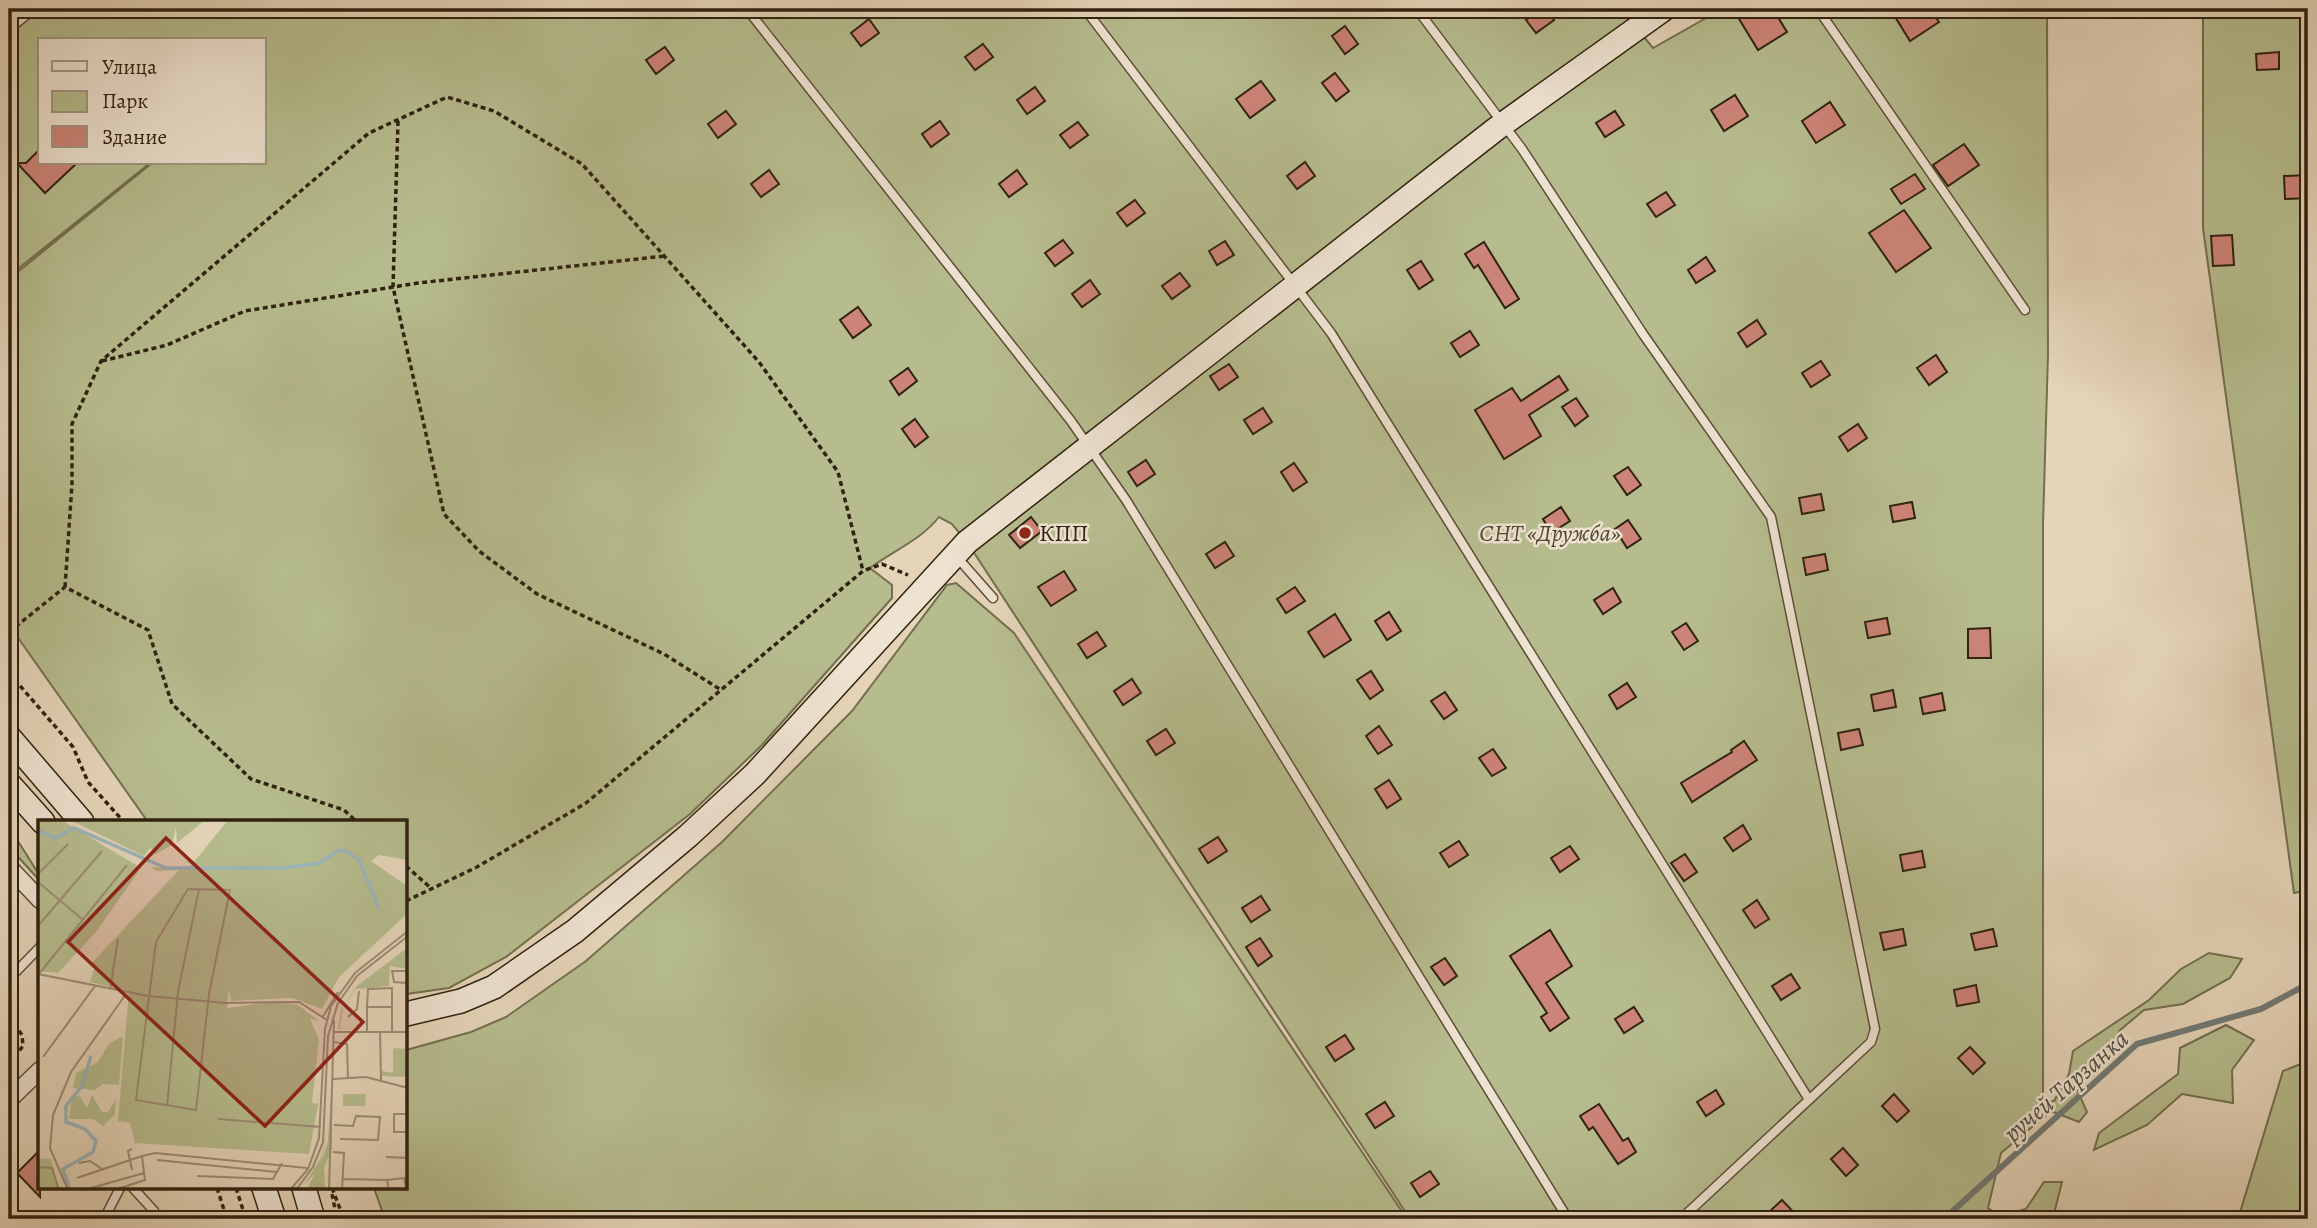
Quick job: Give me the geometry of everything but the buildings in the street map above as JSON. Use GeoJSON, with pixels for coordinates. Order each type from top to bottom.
{"type":"FeatureCollection","features":[{"type":"Feature","properties":{"kind":"street"},"geometry":{"type":"LineString","coordinates":[[408,1014],[461,1001],[494,987],[575,931],[651,868],[764,765],[954,554],[1503,124],[1653,12]]}},
{"type":"Feature","properties":{"kind":"street"},"geometry":{"type":"LineString","coordinates":[[9,737],[80,820]]}},
{"type":"Feature","properties":{"kind":"street"},"geometry":{"type":"LineString","coordinates":[[9,783],[41,820]]}},
{"type":"Feature","properties":{"kind":"street"},"geometry":{"type":"LineString","coordinates":[[9,867],[38,898]]}},
{"type":"Feature","properties":{"kind":"street"},"geometry":{"type":"LineString","coordinates":[[9,1100],[38,1077]]}},
{"type":"Feature","properties":{"kind":"street"},"geometry":{"type":"LineString","coordinates":[[305,1190],[313,1219]]}},
{"type":"Feature","properties":{"kind":"street"},"geometry":{"type":"LineString","coordinates":[[320,1190],[323,1219]]}},
{"type":"Feature","properties":{"kind":"lane"},"geometry":{"type":"LineString","coordinates":[[9,29],[34,9]]}},
{"type":"Feature","properties":{"kind":"lane"},"geometry":{"type":"LineString","coordinates":[[747,9],[1089,448],[1126,500],[1568,1219]]}},
{"type":"Feature","properties":{"kind":"lane"},"geometry":{"type":"LineString","coordinates":[[1085,9],[1353,366],[1808,1098]]}},
{"type":"Feature","properties":{"kind":"lane"},"geometry":{"type":"LineString","coordinates":[[1417,9],[1503,124],[1643,334],[1771,517],[1875,1028],[1871,1042],[1681,1219]]}},
{"type":"Feature","properties":{"kind":"lane"},"geometry":{"type":"LineString","coordinates":[[1818,9],[2025,310]]}},
{"type":"Feature","properties":{"kind":"lane"},"geometry":{"type":"LineString","coordinates":[[954,554],[993,598]]}},
{"type":"Feature","properties":{"kind":"lane"},"geometry":{"type":"LineString","coordinates":[[9,979],[38,949]]}},
{"type":"Feature","properties":{"kind":"lane"},"geometry":{"type":"LineString","coordinates":[[104,1219],[119,1190]]}},
{"type":"Feature","properties":{"kind":"lane"},"geometry":{"type":"LineString","coordinates":[[135,1190],[154,1211]]}},
{"type":"Feature","properties":{"kind":"path"},"geometry":{"type":"LineString","coordinates":[[9,632],[65,587],[72,484],[72,424],[101,361],[369,133],[447,97],[494,111],[582,164],[759,362],[838,472],[863,571]]}},
{"type":"Feature","properties":{"kind":"path"},"geometry":{"type":"LineString","coordinates":[[398,120],[393,287],[444,514],[479,551],[537,594],[664,654],[721,690]]}},
{"type":"Feature","properties":{"kind":"path"},"geometry":{"type":"LineString","coordinates":[[101,361],[167,345],[245,311],[393,287],[665,257]]}},
{"type":"Feature","properties":{"kind":"path"},"geometry":{"type":"LineString","coordinates":[[408,900],[532,837],[586,803],[863,571],[882,564],[913,578]]}},
{"type":"Feature","properties":{"kind":"path"},"geometry":{"type":"LineString","coordinates":[[65,587],[148,630],[172,704],[251,779],[344,810],[356,820]]}},
{"type":"Feature","properties":{"kind":"path"},"geometry":{"type":"LineString","coordinates":[[9,673],[73,747],[88,782],[122,820]]}},
{"type":"Feature","properties":{"kind":"path"},"geometry":{"type":"LineString","coordinates":[[408,868],[432,889]]}},
{"type":"Feature","properties":{"kind":"path"},"geometry":{"type":"LineString","coordinates":[[9,1017],[22,1035],[23,1046],[9,1064]]}},
{"type":"Feature","properties":{"kind":"path"},"geometry":{"type":"LineString","coordinates":[[218,1190],[227,1219]]}},
{"type":"Feature","properties":{"kind":"path"},"geometry":{"type":"LineString","coordinates":[[237,1190],[246,1219]]}},
{"type":"Feature","properties":{"kind":"path"},"geometry":{"type":"LineString","coordinates":[[331,1190],[337,1219]]}},
{"type":"Feature","properties":{"kind":"path"},"geometry":{"type":"LineString","coordinates":[[332,1190],[344,1219]]}},
{"type":"Feature","properties":{"kind":"green space","name":"СНТ «Дружба»"},"geometry":{"type":"Polygon","coordinates":[[[9,9],[1621,9],[1653,48],[1722,9],[2047,9],[2048,354],[2043,524],[2043,1103],[2054,1101],[2069,1074],[2073,1051],[2149,1000],[2181,969],[2209,953],[2242,959],[2230,978],[2183,1004],[2144,1010],[2119,1031],[2118,1050],[2076,1087],[2087,1112],[2079,1122],[2051,1111],[2001,1153],[1988,1208],[2000,1216],[2026,1209],[2044,1182],[2062,1182],[2055,1210],[2045,1219],[1410,1219],[967,542],[952,524],[939,517],[916,538],[870,568],[892,585],[892,598],[761,746],[690,814],[506,957],[449,988],[408,994],[408,820],[147,820],[9,625],[9,279],[151,164],[266,164],[266,38],[38,38],[38,164],[149,164],[9,276],[9,9]]]}},
{"type":"Feature","properties":{"kind":"green space"},"geometry":{"type":"Polygon","coordinates":[[[2203,9],[2308,9],[2308,890],[2294,893],[2203,228],[2203,9]]]}},
{"type":"Feature","properties":{"kind":"green space"},"geometry":{"type":"Polygon","coordinates":[[[956,583],[1014,633],[1407,1219],[385,1219],[375,1190],[408,1190],[408,1049],[471,1032],[506,1017],[586,961],[722,842],[852,711],[947,585],[956,583]]]}},
{"type":"Feature","properties":{"kind":"green space"},"geometry":{"type":"Polygon","coordinates":[[[9,827],[38,873],[38,879],[9,847],[9,827]]]}},
{"type":"Feature","properties":{"kind":"green space"},"geometry":{"type":"Polygon","coordinates":[[[2226,1025],[2254,1040],[2232,1070],[2233,1103],[2182,1094],[2147,1125],[2094,1150],[2099,1133],[2178,1074],[2180,1048],[2226,1025]]]}},
{"type":"Feature","properties":{"kind":"green space"},"geometry":{"type":"Polygon","coordinates":[[[2308,1061],[2308,1219],[2238,1219],[2283,1071],[2308,1061]]]}},
{"type":"Feature","properties":{"kind":"waterway","name":"ручей Тарзанка"},"geometry":{"type":"LineString","coordinates":[[1944,1219],[2137,1044],[2261,1009],[2308,984]]}},
{"type":"Feature","properties":{"kind":"place","name":"КПП"},"geometry":{"type":"Point","coordinates":[1025,533]}}]}
